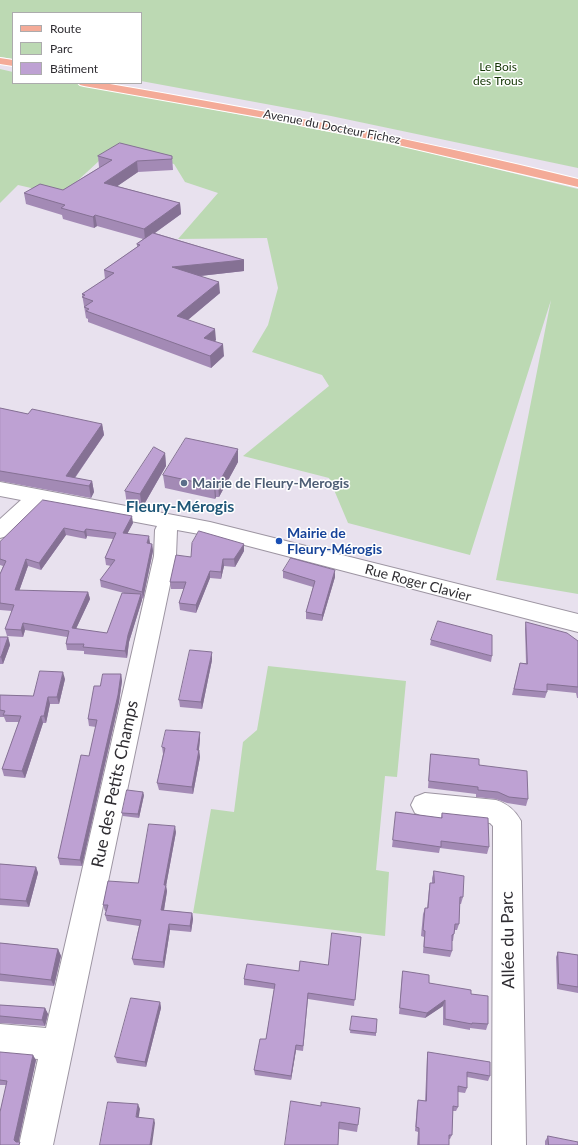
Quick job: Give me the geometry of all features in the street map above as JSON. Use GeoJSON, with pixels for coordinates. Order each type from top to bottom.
{"type":"FeatureCollection","features":[{"type":"Feature","properties":{"kind":"main road"},"geometry":{"type":"LineString","coordinates":[[0,61],[12,63]]}},
{"type":"Feature","properties":{"kind":"main road"},"geometry":{"type":"LineString","coordinates":[[0,69],[12,71]]}},
{"type":"Feature","properties":{"kind":"main road","name":"Avenue du Docteur Fichez"},"geometry":{"type":"LineString","coordinates":[[90,84],[264,113],[405,142],[578,183]]}},
{"type":"Feature","properties":{"kind":"main road"},"geometry":{"type":"LineString","coordinates":[[137,84],[344,120],[429,138],[578,173]]}},
{"type":"Feature","properties":{"kind":"street","name":"Rue Roger Clavier"},"geometry":{"type":"LineString","coordinates":[[0,489],[210,529],[578,623]]}},
{"type":"Feature","properties":{"kind":"street"},"geometry":{"type":"LineString","coordinates":[[0,531],[31,502],[36,495]]}},
{"type":"Feature","properties":{"kind":"street","name":"Rue des Petits Champs"},"geometry":{"type":"LineString","coordinates":[[36,1145],[165,556],[166,530],[170,522]]}},
{"type":"Feature","properties":{"kind":"street","name":"Allée du Parc"},"geometry":{"type":"LineString","coordinates":[[425,805],[496,812],[507,821],[509,1145]]}},
{"type":"Feature","properties":{"kind":"street"},"geometry":{"type":"LineString","coordinates":[[0,1040],[57,1045]]}},
{"type":"Feature","properties":{"kind":"green space","name":"Le Bois des Trous"},"geometry":{"type":"Polygon","coordinates":[[[0,0],[578,0],[578,168],[331,116],[142,81],[142,12],[12,12],[12,59],[0,57],[0,0]]]}},
{"type":"Feature","properties":{"kind":"green space"},"geometry":{"type":"Polygon","coordinates":[[[0,69],[12,72],[12,84],[79,84],[389,143],[578,189],[578,594],[496,580],[551,300],[470,555],[348,523],[329,478],[243,456],[329,386],[322,375],[252,352],[268,325],[278,288],[267,238],[178,239],[218,193],[185,182],[174,164],[112,149],[62,195],[18,185],[0,203],[0,69]]]}},
{"type":"Feature","properties":{"kind":"green space"},"geometry":{"type":"Polygon","coordinates":[[[268,666],[406,681],[397,777],[385,776],[376,870],[389,872],[385,936],[193,913],[211,809],[234,812],[243,742],[257,730],[268,666]]]}},
{"type":"Feature","properties":{"kind":"building"},"geometry":{"type":"Polygon","coordinates":[[[120,143],[172,156],[172,159],[137,161],[104,183],[180,203],[144,229],[95,215],[93,217],[61,208],[65,205],[24,193],[40,184],[63,190],[112,160],[98,156],[120,143]]]}},
{"type":"Feature","properties":{"kind":"building"},"geometry":{"type":"Polygon","coordinates":[[[153,233],[244,260],[172,267],[219,282],[177,316],[215,329],[204,338],[223,344],[210,356],[86,311],[89,309],[84,307],[93,301],[82,297],[85,295],[82,294],[114,273],[104,270],[140,245],[137,244],[153,233]]]}},
{"type":"Feature","properties":{"kind":"building"},"geometry":{"type":"Polygon","coordinates":[[[0,408],[28,414],[32,409],[102,424],[66,476],[92,481],[89,486],[0,471],[0,408]]]}},
{"type":"Feature","properties":{"kind":"building"},"geometry":{"type":"Polygon","coordinates":[[[186,438],[238,449],[218,484],[215,483],[214,486],[163,475],[186,438]]]}},
{"type":"Feature","properties":{"kind":"building"},"geometry":{"type":"Polygon","coordinates":[[[154,447],[165,453],[140,494],[125,491],[154,447]]]}},
{"type":"Feature","properties":{"kind":"building"},"geometry":{"type":"Polygon","coordinates":[[[43,500],[132,516],[123,533],[149,536],[147,543],[152,544],[142,592],[100,580],[115,560],[105,558],[116,533],[86,529],[84,532],[64,528],[39,563],[26,559],[15,590],[88,592],[72,628],[107,633],[122,593],[141,594],[128,635],[125,651],[83,647],[84,644],[66,644],[69,631],[23,623],[21,630],[5,629],[14,605],[0,603],[0,574],[6,561],[0,559],[0,542],[43,500]]]}},
{"type":"Feature","properties":{"kind":"building"},"geometry":{"type":"Polygon","coordinates":[[[199,531],[244,544],[234,559],[223,559],[221,572],[210,571],[196,605],[179,603],[186,582],[170,582],[176,555],[191,557],[192,543],[199,531]]]}},
{"type":"Feature","properties":{"kind":"building"},"geometry":{"type":"Polygon","coordinates":[[[291,558],[335,570],[322,615],[306,612],[315,581],[283,571],[291,558]]]}},
{"type":"Feature","properties":{"kind":"building"},"geometry":{"type":"Polygon","coordinates":[[[438,621],[492,635],[492,656],[431,640],[438,621]]]}},
{"type":"Feature","properties":{"kind":"building"},"geometry":{"type":"Polygon","coordinates":[[[526,622],[567,633],[578,641],[578,687],[547,684],[547,692],[514,689],[520,663],[527,664],[526,622]]]}},
{"type":"Feature","properties":{"kind":"building"},"geometry":{"type":"Polygon","coordinates":[[[0,637],[8,637],[1,657],[0,657],[0,637]]]}},
{"type":"Feature","properties":{"kind":"building"},"geometry":{"type":"Polygon","coordinates":[[[190,650],[212,652],[201,702],[179,700],[190,650]]]}},
{"type":"Feature","properties":{"kind":"building"},"geometry":{"type":"Polygon","coordinates":[[[40,671],[63,672],[57,697],[48,697],[44,716],[41,716],[22,771],[2,769],[21,716],[3,715],[5,711],[0,710],[0,695],[33,696],[40,671]]]}},
{"type":"Feature","properties":{"kind":"building"},"geometry":{"type":"Polygon","coordinates":[[[103,674],[121,674],[118,695],[80,860],[58,858],[81,755],[89,756],[97,720],[88,719],[94,686],[100,686],[103,674]]]}},
{"type":"Feature","properties":{"kind":"building"},"geometry":{"type":"Polygon","coordinates":[[[166,730],[200,732],[197,750],[199,750],[192,787],[157,783],[165,748],[162,747],[166,730]]]}},
{"type":"Feature","properties":{"kind":"building"},"geometry":{"type":"Polygon","coordinates":[[[431,754],[479,759],[479,765],[527,771],[528,799],[509,797],[498,792],[478,790],[478,787],[429,781],[431,754]]]}},
{"type":"Feature","properties":{"kind":"building"},"geometry":{"type":"Polygon","coordinates":[[[127,790],[143,792],[138,814],[122,813],[127,790]]]}},
{"type":"Feature","properties":{"kind":"building"},"geometry":{"type":"Polygon","coordinates":[[[396,812],[442,818],[442,813],[488,818],[489,847],[441,841],[441,847],[393,840],[396,812]]]}},
{"type":"Feature","properties":{"kind":"building"},"geometry":{"type":"Polygon","coordinates":[[[149,824],[175,826],[161,910],[192,913],[190,926],[169,924],[163,962],[132,959],[141,920],[105,915],[108,905],[103,905],[108,881],[138,883],[149,824]]]}},
{"type":"Feature","properties":{"kind":"building"},"geometry":{"type":"Polygon","coordinates":[[[0,864],[36,867],[26,901],[0,899],[0,864]]]}},
{"type":"Feature","properties":{"kind":"building"},"geometry":{"type":"Polygon","coordinates":[[[434,871],[464,876],[463,897],[460,897],[459,924],[455,924],[454,934],[452,935],[452,951],[424,947],[425,931],[423,930],[425,908],[428,908],[430,883],[434,883],[434,871]]]}},
{"type":"Feature","properties":{"kind":"building"},"geometry":{"type":"Polygon","coordinates":[[[332,933],[361,937],[355,1000],[308,993],[303,1046],[296,1045],[291,1076],[254,1070],[260,1039],[266,1039],[275,984],[244,979],[247,964],[299,971],[300,961],[328,965],[332,933]]]}},
{"type":"Feature","properties":{"kind":"building"},"geometry":{"type":"Polygon","coordinates":[[[0,943],[58,949],[51,980],[0,974],[0,943]]]}},
{"type":"Feature","properties":{"kind":"building"},"geometry":{"type":"Polygon","coordinates":[[[558,952],[578,955],[578,987],[559,984],[558,952]]]}},
{"type":"Feature","properties":{"kind":"building"},"geometry":{"type":"Polygon","coordinates":[[[403,971],[429,975],[429,983],[471,990],[471,994],[488,996],[488,1024],[472,1024],[445,1019],[445,1000],[427,1013],[400,1008],[403,971]]]}},
{"type":"Feature","properties":{"kind":"building"},"geometry":{"type":"Polygon","coordinates":[[[131,998],[160,1002],[145,1062],[115,1057],[131,998]]]}},
{"type":"Feature","properties":{"kind":"building"},"geometry":{"type":"Polygon","coordinates":[[[0,1005],[45,1008],[42,1020],[0,1016],[0,1005]]]}},
{"type":"Feature","properties":{"kind":"building"},"geometry":{"type":"Polygon","coordinates":[[[352,1016],[377,1019],[376,1033],[350,1030],[352,1016]]]}},
{"type":"Feature","properties":{"kind":"building"},"geometry":{"type":"Polygon","coordinates":[[[0,1052],[33,1055],[14,1140],[16,1142],[20,1142],[19,1145],[0,1145],[0,1112],[7,1081],[0,1080],[0,1052]]]}},
{"type":"Feature","properties":{"kind":"building"},"geometry":{"type":"Polygon","coordinates":[[[428,1052],[490,1062],[490,1076],[467,1072],[467,1088],[458,1086],[458,1107],[453,1106],[452,1135],[449,1135],[449,1145],[419,1145],[419,1128],[416,1127],[418,1100],[426,1101],[428,1052]]]}},
{"type":"Feature","properties":{"kind":"building"},"geometry":{"type":"Polygon","coordinates":[[[291,1101],[321,1106],[321,1102],[360,1108],[358,1125],[339,1122],[338,1145],[285,1145],[291,1101]]]}},
{"type":"Feature","properties":{"kind":"building"},"geometry":{"type":"Polygon","coordinates":[[[108,1102],[138,1104],[136,1117],[154,1119],[150,1145],[100,1145],[108,1102]]]}},
{"type":"Feature","properties":{"kind":"building"},"geometry":{"type":"Polygon","coordinates":[[[548,1136],[578,1142],[578,1145],[549,1145],[548,1136]]]}},
{"type":"Feature","properties":{"kind":"place","name":"Mairie de Fleury-Merogis"},"geometry":{"type":"Point","coordinates":[184,483]}},
{"type":"Feature","properties":{"kind":"place","name":"Mairie de Fleury-Mérogis"},"geometry":{"type":"Point","coordinates":[279,541]}},
{"type":"Feature","properties":{"kind":"district","name":"Fleury-Mérogis"},"geometry":{"type":"Point","coordinates":[180,507]}}]}
